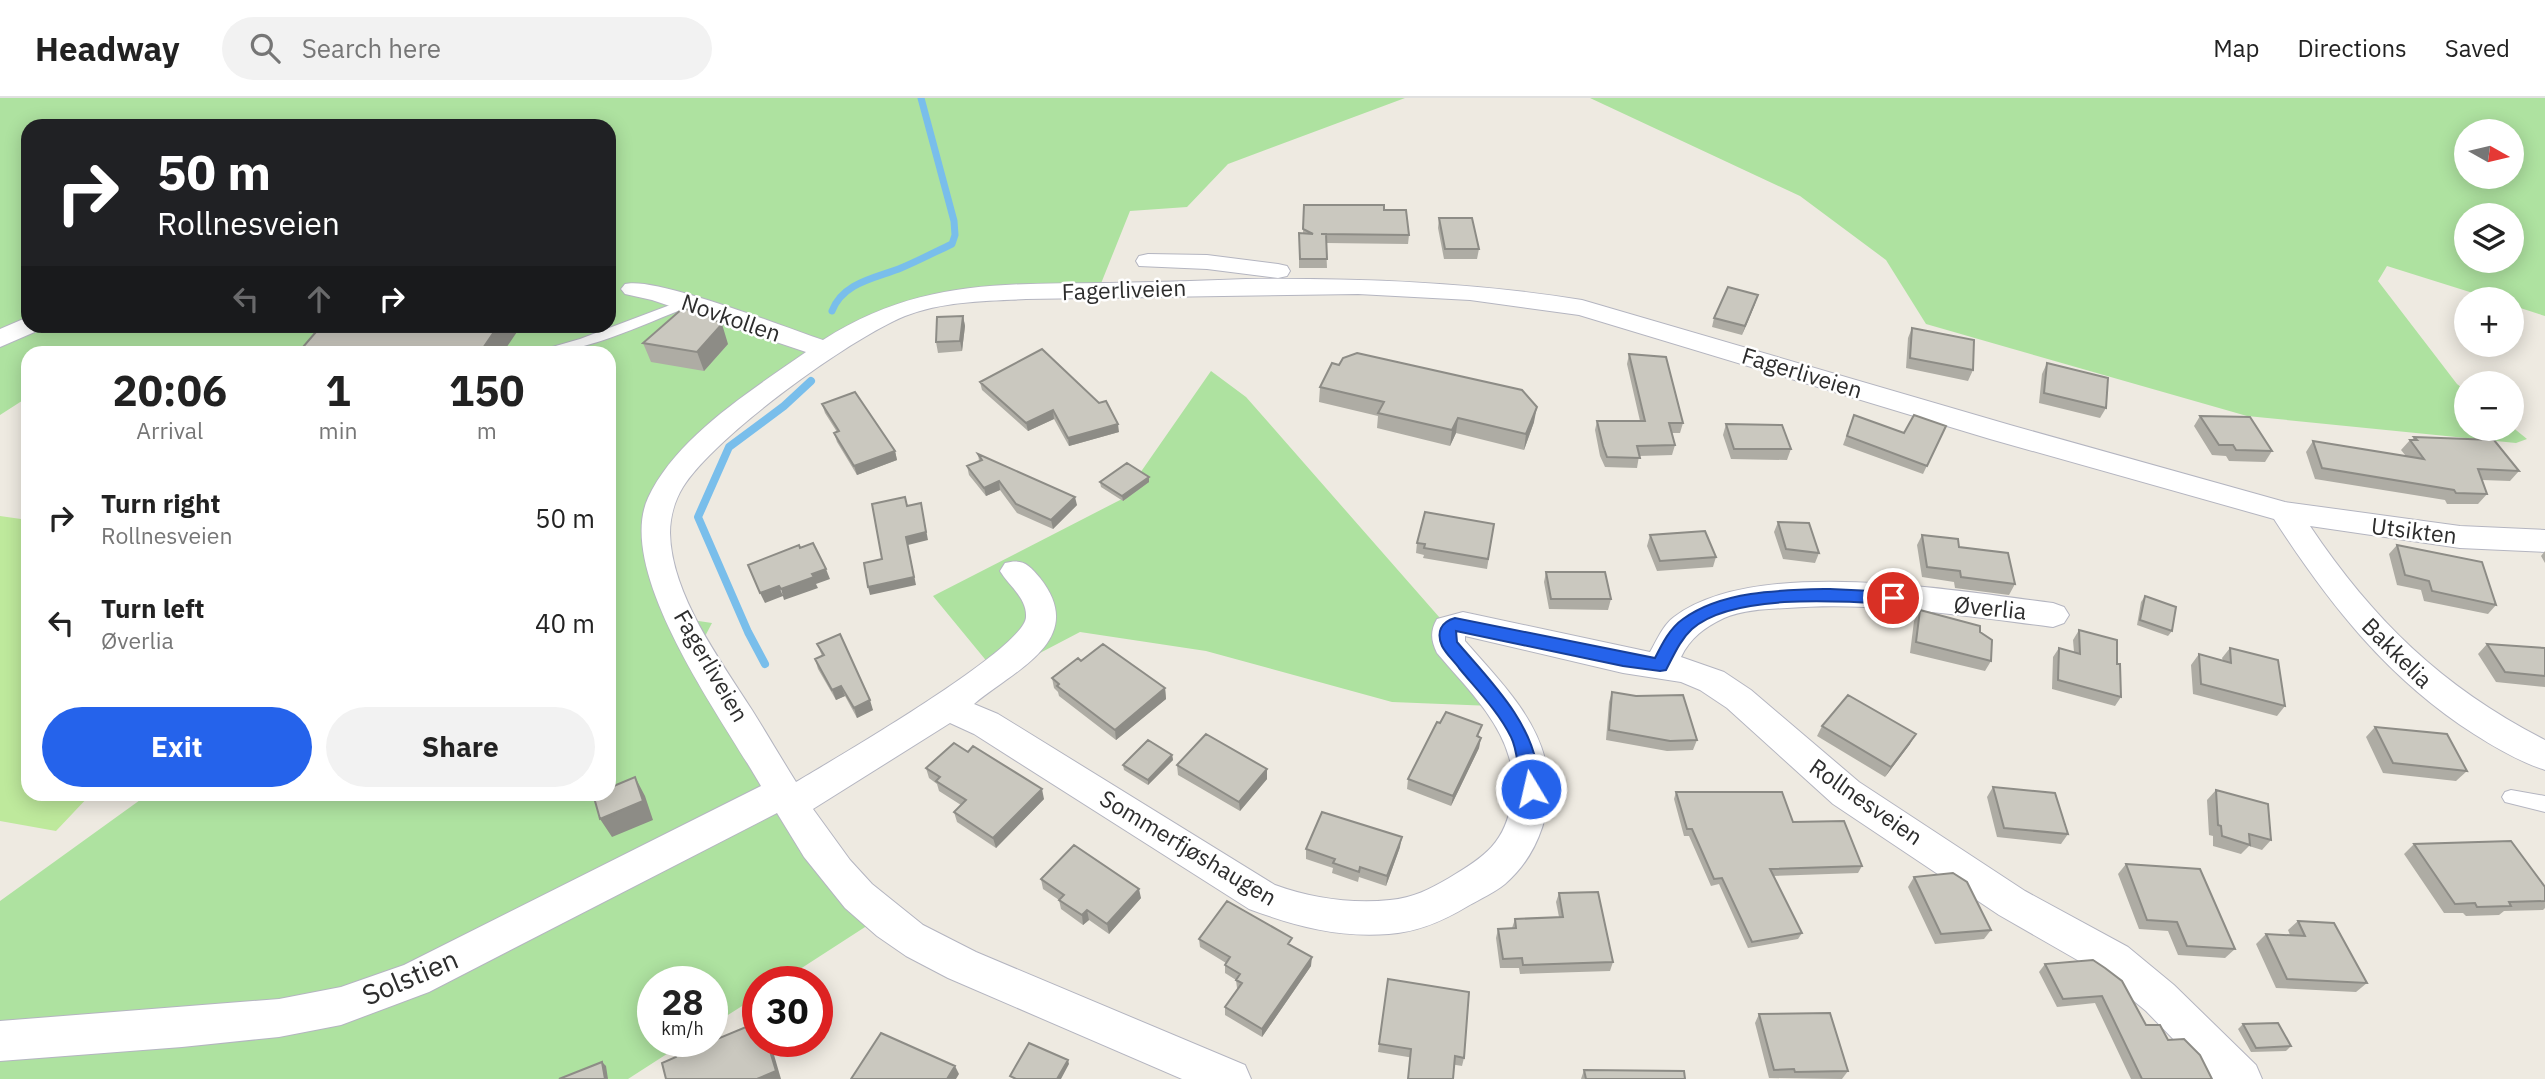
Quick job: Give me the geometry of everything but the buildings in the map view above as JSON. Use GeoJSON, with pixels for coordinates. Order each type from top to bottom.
{"type":"FeatureCollection","features":[{"type":"Feature","properties":{"kind":"street","name":"Fagerliveien"},"geometry":{"type":"LineString","coordinates":[[1148,261],[1252,267],[1288,273],[1311,285]]}},
{"type":"Feature","properties":{"kind":"street","name":"Fagerliveien"},"geometry":{"type":"LineString","coordinates":[[1230,1079],[922,946],[879,916],[841,876],[787,798],[679,616],[660,562],[655,530],[665,493],[690,458],[759,399],[856,331],[918,304],[976,295],[1390,285],[1525,297],[1582,309],[2000,432],[2285,512]]}},
{"type":"Feature","properties":{"kind":"street","name":"Novkollen"},"geometry":{"type":"LineString","coordinates":[[634,289],[687,303],[827,350]]}},
{"type":"Feature","properties":{"kind":"street"},"geometry":{"type":"LineString","coordinates":[[0,339],[21,328]]}},
{"type":"Feature","properties":{"kind":"street","name":"Utsikten"},"geometry":{"type":"LineString","coordinates":[[2285,512],[2448,536],[2545,541]]}},
{"type":"Feature","properties":{"kind":"street","name":"Bakkelia"},"geometry":{"type":"LineString","coordinates":[[2285,512],[2346,600],[2391,653],[2465,713],[2545,755]]}},
{"type":"Feature","properties":{"kind":"street"},"geometry":{"type":"LineString","coordinates":[[787,798],[948,707],[1017,654],[1041,624],[1042,609],[1032,590],[1016,571]]}},
{"type":"Feature","properties":{"kind":"street","name":"Øverlia"},"geometry":{"type":"LineString","coordinates":[[1660,665],[1672,642],[1688,624],[1718,608],[1785,596],[1830,594],[1893,598],[2053,615]]}},
{"type":"Feature","properties":{"kind":"street","name":"Rollnesveien"},"geometry":{"type":"LineString","coordinates":[[1448,628],[1463,624],[1623,660],[1685,670],[1712,681],[1739,699],[1846,793],[2012,903],[2114,960],[2160,998],[2241,1079]]}},
{"type":"Feature","properties":{"kind":"street","name":"Sommerfjøshaugen"},"geometry":{"type":"LineString","coordinates":[[948,707],[986,724],[1262,897],[1294,909],[1336,917],[1390,917],[1427,910],[1491,873],[1515,847],[1527,821],[1530,778],[1528,760],[1519,735],[1498,703],[1449,644],[1448,628]]}},
{"type":"Feature","properties":{"kind":"street","name":"Solstien"},"geometry":{"type":"LineString","coordinates":[[0,1041],[265,1019],[341,1006],[415,979],[787,798]]}},
{"type":"Feature","properties":{"kind":"lane"},"geometry":{"type":"LineString","coordinates":[[616,330],[687,303]]}},
{"type":"Feature","properties":{"kind":"lane"},"geometry":{"type":"LineString","coordinates":[[567,346],[608,333]]}},
{"type":"Feature","properties":{"kind":"lane"},"geometry":{"type":"LineString","coordinates":[[2511,797],[2545,804]]}},
{"type":"Feature","properties":{"kind":"green space"},"geometry":{"type":"Polygon","coordinates":[[[0,98],[1405,98],[1228,164],[1187,207],[1130,211],[1098,291],[912,303],[736,416],[663,498],[659,543],[692,620],[712,623],[702,642],[879,918],[805,966],[742,966],[742,1006],[728,1015],[728,966],[637,966],[637,1057],[662,1057],[628,1079],[0,1079],[0,901],[139,801],[616,801],[616,346],[21,346],[21,402],[0,415],[0,98]]]}},
{"type":"Feature","properties":{"kind":"green space"},"geometry":{"type":"Polygon","coordinates":[[[1590,98],[2545,98],[2545,316],[2524,309],[2524,287],[2454,287],[2387,266],[2378,281],[2454,380],[2454,437],[2247,416],[1926,324],[1886,260],[1800,196],[1590,98]]]}},
{"type":"Feature","properties":{"kind":"green space"},"geometry":{"type":"Polygon","coordinates":[[[1211,371],[1246,397],[1447,626],[1492,706],[1392,702],[1206,651],[1080,632],[998,675],[933,596],[1122,499],[1211,371]]]}},
{"type":"Feature","properties":{"kind":"green space"},"geometry":{"type":"Polygon","coordinates":[[[0,516],[21,519],[21,801],[84,801],[56,831],[0,821],[0,516]]]}},
{"type":"Feature","properties":{"kind":"waterway"},"geometry":{"type":"LineString","coordinates":[[832,311],[837,301],[852,287],[952,244],[955,235],[954,221],[921,98]]}},
{"type":"Feature","properties":{"kind":"waterway"},"geometry":{"type":"LineString","coordinates":[[765,664],[748,632],[698,517],[729,447],[784,406],[811,381]]}},
{"type":"Feature","properties":{"kind":"route"},"geometry":{"type":"LineString","coordinates":[[1531,789],[1528,760],[1519,735],[1498,703],[1449,644],[1448,628],[1455,624],[1623,660],[1660,665],[1672,642],[1688,624],[1718,608],[1749,600],[1785,596],[1830,594],[1893,598]]}}]}
